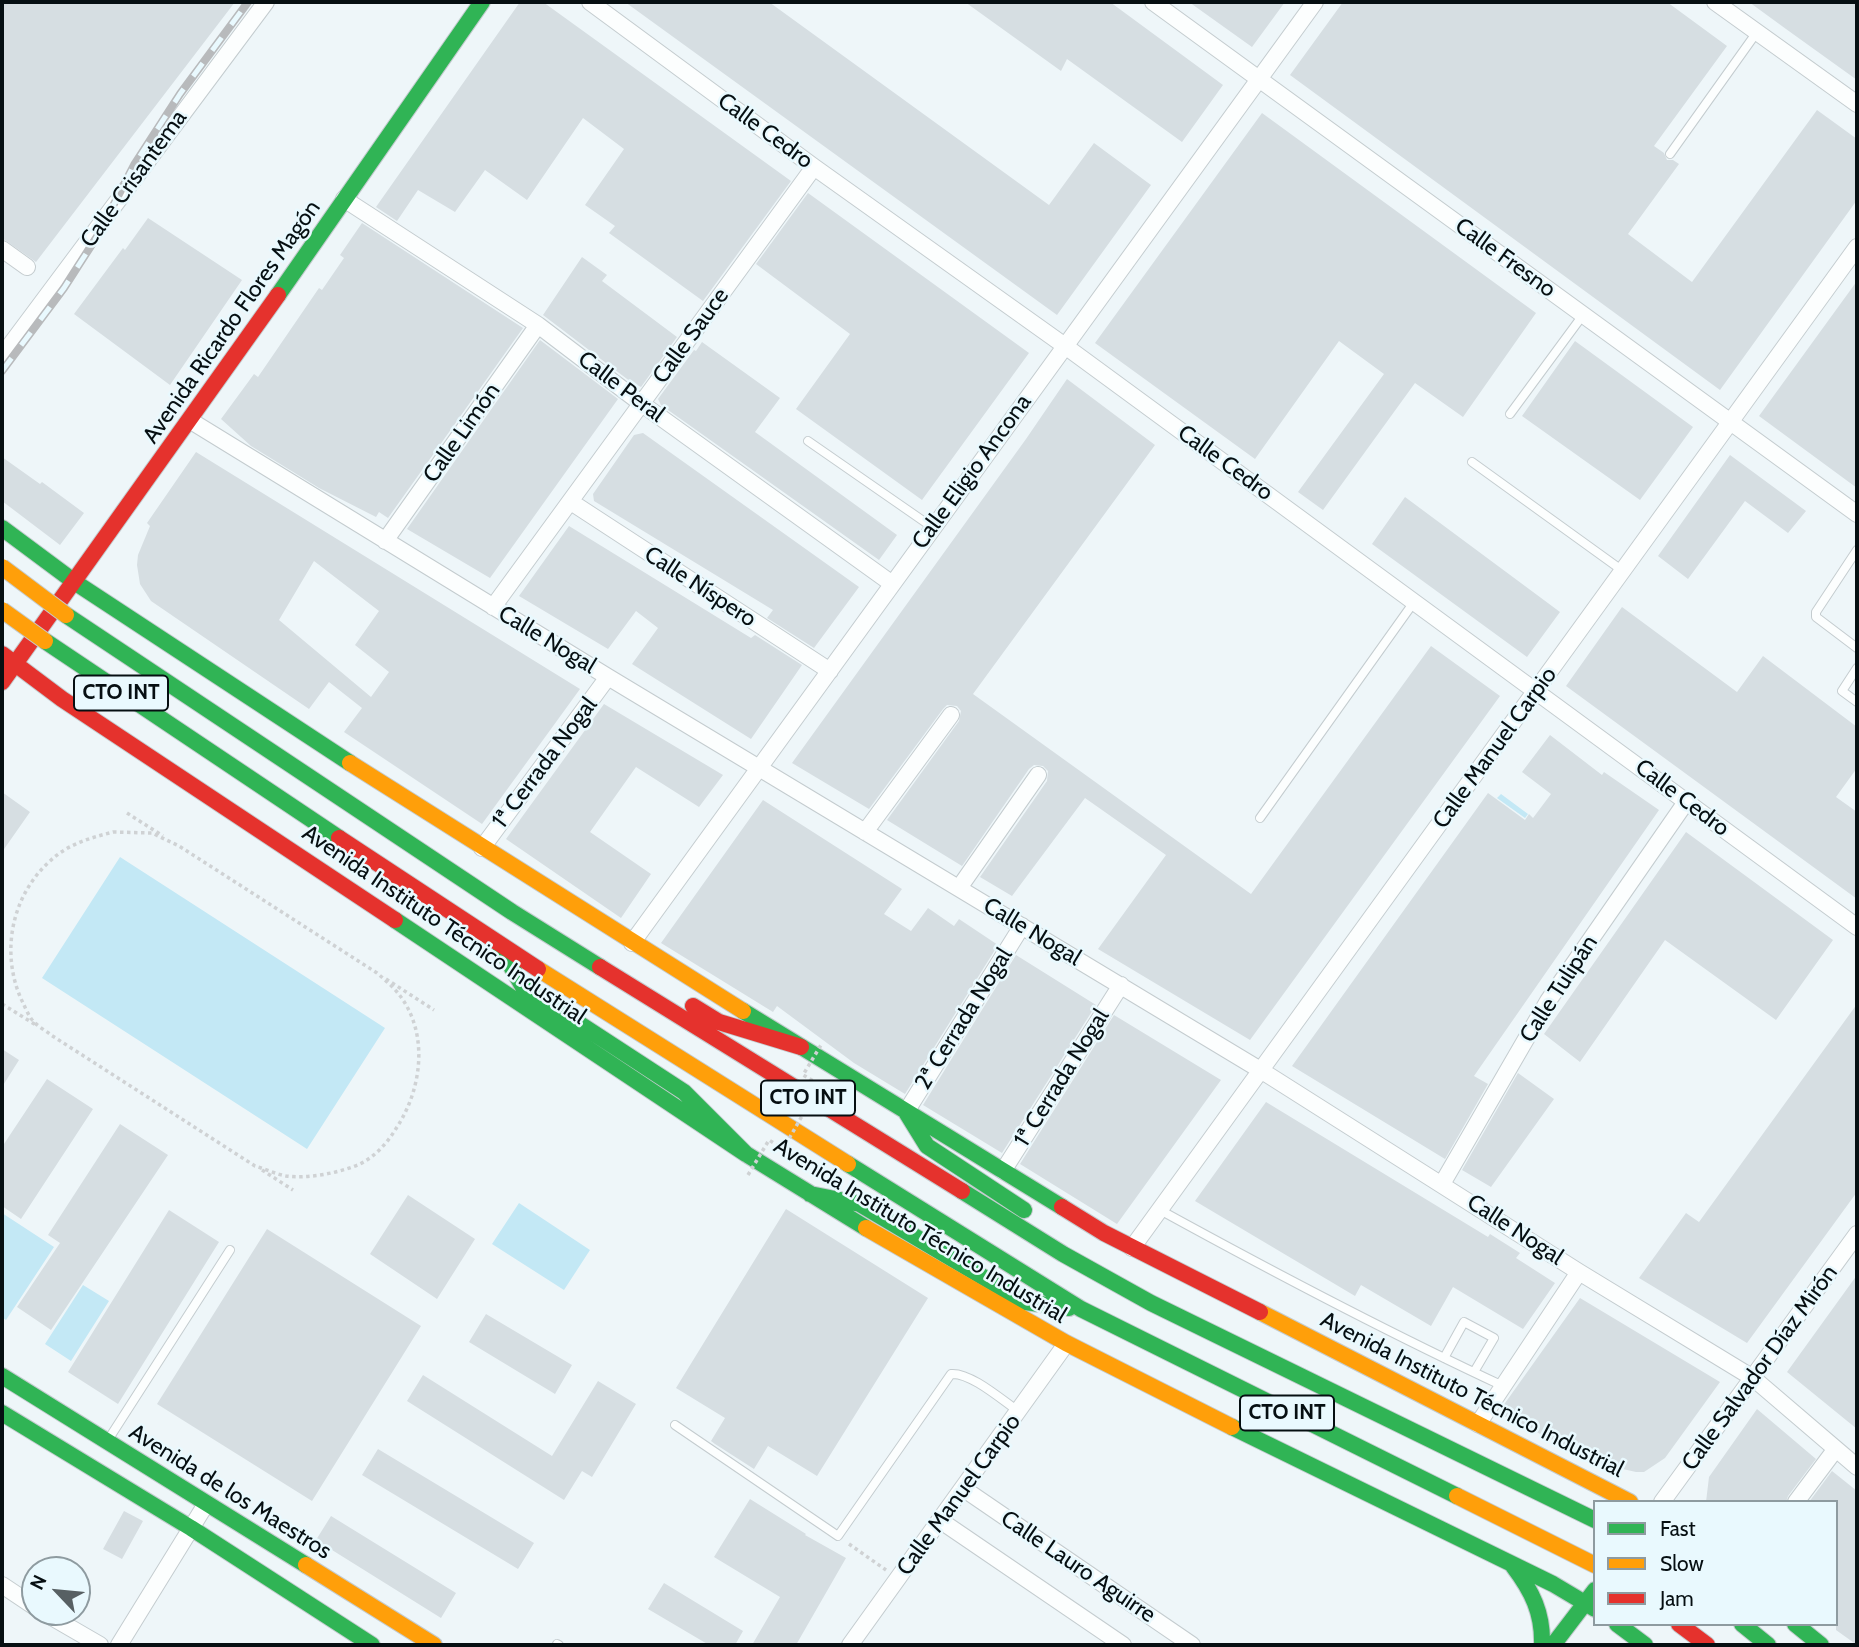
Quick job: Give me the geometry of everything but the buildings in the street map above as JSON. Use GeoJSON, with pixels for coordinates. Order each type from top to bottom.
{"type":"FeatureCollection","features":[{"type":"Feature","properties":{"kind":"main road","name":"Avenida Ricardo Flores Magón"},"geometry":{"type":"LineString","coordinates":[[2,682],[8,659],[76,583],[482,2]]}},
{"type":"Feature","properties":{"kind":"main road","name":"CTO INT"},"geometry":{"type":"LineString","coordinates":[[2,528],[76,583]]}},
{"type":"Feature","properties":{"kind":"main road","name":"CTO INT"},"geometry":{"type":"LineString","coordinates":[[2,567],[66,615],[512,912],[1063,1254],[1151,1303],[1593,1519]]}},
{"type":"Feature","properties":{"kind":"main road","name":"Avenida Instituto Técnico Industrial"},"geometry":{"type":"LineString","coordinates":[[76,583],[632,943],[1132,1248],[1626,1500]]}},
{"type":"Feature","properties":{"kind":"main road","name":"CTO INT"},"geometry":{"type":"LineString","coordinates":[[2,610],[198,745],[498,943],[1080,1309],[1593,1564]]}},
{"type":"Feature","properties":{"kind":"main road","name":"Avenida Instituto Técnico Industrial"},"geometry":{"type":"LineString","coordinates":[[8,659],[62,699],[810,1194],[1066,1344],[1509,1562],[1592,1600]]}},
{"type":"Feature","properties":{"kind":"main road"},"geometry":{"type":"LineString","coordinates":[[512,912],[562,924],[719,1022],[801,1047]]}},
{"type":"Feature","properties":{"kind":"main road"},"geometry":{"type":"LineString","coordinates":[[498,943],[523,986],[684,1092],[746,1154]]}},
{"type":"Feature","properties":{"kind":"main road"},"geometry":{"type":"LineString","coordinates":[[906,1112],[927,1146],[1020,1206],[1063,1254]]}},
{"type":"Feature","properties":{"kind":"main road"},"geometry":{"type":"LineString","coordinates":[[810,1194],[859,1204],[1025,1302],[1080,1309]]}},
{"type":"Feature","properties":{"kind":"main road","name":"Avenida de los Maestros"},"geometry":{"type":"LineString","coordinates":[[2,1376],[434,1645]]}},
{"type":"Feature","properties":{"kind":"main road"},"geometry":{"type":"LineString","coordinates":[[2,1413],[191,1528],[372,1645]]}},
{"type":"Feature","properties":{"kind":"main road"},"geometry":{"type":"LineString","coordinates":[[1509,1562],[1536,1600],[1542,1620],[1542,1645]]}},
{"type":"Feature","properties":{"kind":"main road"},"geometry":{"type":"LineString","coordinates":[[1553,1645],[1592,1600]]}},
{"type":"Feature","properties":{"kind":"main road"},"geometry":{"type":"LineString","coordinates":[[1620,1626],[1645,1645]]}},
{"type":"Feature","properties":{"kind":"main road"},"geometry":{"type":"LineString","coordinates":[[1682,1626],[1707,1645]]}},
{"type":"Feature","properties":{"kind":"main road"},"geometry":{"type":"LineString","coordinates":[[1744,1626],[1768,1645]]}},
{"type":"Feature","properties":{"kind":"main road"},"geometry":{"type":"LineString","coordinates":[[1797,1626],[1821,1645]]}},
{"type":"Feature","properties":{"kind":"street","name":"Calle Crisantema"},"geometry":{"type":"LineString","coordinates":[[2,356],[267,2]]}},
{"type":"Feature","properties":{"kind":"street","name":"Calle Cedro"},"geometry":{"type":"LineString","coordinates":[[590,2],[1065,346],[1857,927]]}},
{"type":"Feature","properties":{"kind":"street","name":"Calle Fresno"},"geometry":{"type":"LineString","coordinates":[[1153,2],[1857,514]]}},
{"type":"Feature","properties":{"kind":"street","name":"Calle Eligio Ancona"},"geometry":{"type":"LineString","coordinates":[[632,943],[1315,2]]}},
{"type":"Feature","properties":{"kind":"street"},"geometry":{"type":"LineString","coordinates":[[1715,2],[1857,104]]}},
{"type":"Feature","properties":{"kind":"street","name":"Calle Sauce"},"geometry":{"type":"LineString","coordinates":[[493,607],[814,166]]}},
{"type":"Feature","properties":{"kind":"street","name":"Calle Peral"},"geometry":{"type":"LineString","coordinates":[[344,199],[538,325],[642,404],[891,583]]}},
{"type":"Feature","properties":{"kind":"street","name":"Calle Manuel Carpio"},"geometry":{"type":"LineString","coordinates":[[1132,1248],[1857,247]]}},
{"type":"Feature","properties":{"kind":"street"},"geometry":{"type":"LineString","coordinates":[[2,249],[27,267]]}},
{"type":"Feature","properties":{"kind":"street","name":"Calle Limón"},"geometry":{"type":"LineString","coordinates":[[385,541],[538,325]]}},
{"type":"Feature","properties":{"kind":"street","name":"Calle Nogal"},"geometry":{"type":"LineString","coordinates":[[191,421],[608,677],[1262,1071],[1579,1272],[1753,1378],[1857,1467]]}},
{"type":"Feature","properties":{"kind":"street","name":"Calle Níspero"},"geometry":{"type":"LineString","coordinates":[[571,502],[830,671]]}},
{"type":"Feature","properties":{"kind":"street","name":"1ª Cerrada Nogal"},"geometry":{"type":"LineString","coordinates":[[482,848],[608,677]]}},
{"type":"Feature","properties":{"kind":"street"},"geometry":{"type":"LineString","coordinates":[[865,832],[951,715]]}},
{"type":"Feature","properties":{"kind":"street"},"geometry":{"type":"LineString","coordinates":[[959,888],[1038,775]]}},
{"type":"Feature","properties":{"kind":"street","name":"Calle Tulipán"},"geometry":{"type":"LineString","coordinates":[[1442,1184],[1548,1000],[1686,802]]}},
{"type":"Feature","properties":{"kind":"street","name":"2ª Cerrada Nogal"},"geometry":{"type":"LineString","coordinates":[[906,1112],[1022,926]]}},
{"type":"Feature","properties":{"kind":"street","name":"1ª Cerrada Nogal"},"geometry":{"type":"LineString","coordinates":[[1003,1171],[1121,985]]}},
{"type":"Feature","properties":{"kind":"street","name":"Calle Salvador Díaz Mirón"},"geometry":{"type":"LineString","coordinates":[[1663,1500],[1857,1234]]}},
{"type":"Feature","properties":{"kind":"street"},"geometry":{"type":"LineString","coordinates":[[1478,1424],[1579,1272]]}},
{"type":"Feature","properties":{"kind":"street","name":"Calle Manuel Carpio"},"geometry":{"type":"LineString","coordinates":[[850,1645],[942,1521],[1066,1344]]}},
{"type":"Feature","properties":{"kind":"street"},"geometry":{"type":"LineString","coordinates":[[1798,1500],[1835,1450]]}},
{"type":"Feature","properties":{"kind":"street","name":"Calle Lauro Aguirre"},"geometry":{"type":"LineString","coordinates":[[964,1489],[1192,1645]]}},
{"type":"Feature","properties":{"kind":"street"},"geometry":{"type":"LineString","coordinates":[[119,1645],[206,1504]]}},
{"type":"Feature","properties":{"kind":"street","name":"Calle Lauro Aguirre"},"geometry":{"type":"LineString","coordinates":[[942,1521],[1124,1645]]}},
{"type":"Feature","properties":{"kind":"street"},"geometry":{"type":"LineString","coordinates":[[2,1585],[21,1597]]}},
{"type":"Feature","properties":{"kind":"street"},"geometry":{"type":"LineString","coordinates":[[67,1626],[100,1645]]}},
{"type":"Feature","properties":{"kind":"lane"},"geometry":{"type":"LineString","coordinates":[[1670,154],[1757,32]]}},
{"type":"Feature","properties":{"kind":"lane"},"geometry":{"type":"LineString","coordinates":[[1510,414],[1583,315]]}},
{"type":"Feature","properties":{"kind":"lane"},"geometry":{"type":"LineString","coordinates":[[808,441],[932,527]]}},
{"type":"Feature","properties":{"kind":"lane"},"geometry":{"type":"LineString","coordinates":[[1472,462],[1623,571]]}},
{"type":"Feature","properties":{"kind":"lane"},"geometry":{"type":"LineString","coordinates":[[1857,550],[1816,612],[1816,617],[1857,648]]}},
{"type":"Feature","properties":{"kind":"lane"},"geometry":{"type":"LineString","coordinates":[[1260,818],[1414,602]]}},
{"type":"Feature","properties":{"kind":"lane"},"geometry":{"type":"LineString","coordinates":[[1857,668],[1842,691],[1857,702]]}},
{"type":"Feature","properties":{"kind":"lane"},"geometry":{"type":"LineString","coordinates":[[1160,1210],[1444,1359],[1503,1386]]}},
{"type":"Feature","properties":{"kind":"lane"},"geometry":{"type":"LineString","coordinates":[[107,1442],[230,1250]]}},
{"type":"Feature","properties":{"kind":"lane"},"geometry":{"type":"LineString","coordinates":[[1444,1359],[1464,1322],[1494,1338],[1474,1372]]}},
{"type":"Feature","properties":{"kind":"lane"},"geometry":{"type":"LineString","coordinates":[[675,1425],[838,1536],[951,1374],[959,1373],[970,1379],[1018,1411]]}},
{"type":"Feature","properties":{"kind":"path"},"geometry":{"type":"LineString","coordinates":[[127,813],[434,1010]]}},
{"type":"Feature","properties":{"kind":"path"},"geometry":{"type":"LineString","coordinates":[[51,1035],[32,1020],[16,990],[9,955],[12,925],[26,890],[50,861],[80,841],[113,832],[152,833],[179,846]]}},
{"type":"Feature","properties":{"kind":"path"},"geometry":{"type":"LineString","coordinates":[[255,1166],[286,1176],[323,1174],[360,1164],[385,1145],[410,1108],[419,1073],[418,1044],[411,1018],[402,999],[377,973]]}},
{"type":"Feature","properties":{"kind":"path"},"geometry":{"type":"LineString","coordinates":[[2,1004],[293,1190]]}},
{"type":"Feature","properties":{"kind":"path"},"geometry":{"type":"LineString","coordinates":[[748,1175],[769,1140],[783,1149],[820,1086],[803,1075],[821,1045]]}},
{"type":"Feature","properties":{"kind":"path"},"geometry":{"type":"LineString","coordinates":[[838,1536],[899,1579]]}},
{"type":"Feature","properties":{"kind":"shaded area"},"geometry":{"type":"Polygon","coordinates":[[[1501,794],[1528,814],[1525,818],[1497,798],[1501,794]]]}},
{"type":"Feature","properties":{"kind":"shaded area"},"geometry":{"type":"Polygon","coordinates":[[[120,857],[385,1028],[307,1149],[42,978],[120,857]]]}},
{"type":"Feature","properties":{"kind":"shaded area"},"geometry":{"type":"Polygon","coordinates":[[[519,1203],[590,1250],[564,1290],[492,1244],[519,1203]]]}},
{"type":"Feature","properties":{"kind":"shaded area"},"geometry":{"type":"Polygon","coordinates":[[[2,1213],[54,1247],[6,1320],[2,1317],[2,1213]]]}},
{"type":"Feature","properties":{"kind":"shaded area"},"geometry":{"type":"Polygon","coordinates":[[[83,1285],[109,1301],[71,1361],[45,1344],[83,1285]]]}},
{"type":"Feature","properties":{"kind":"railway"},"geometry":{"type":"LineString","coordinates":[[2,371],[64,288],[98,235],[134,165],[180,94],[248,2]]}},
{"type":"Feature","properties":{"kind":"traffic: fast"},"geometry":{"type":"LineString","coordinates":[[278,295],[482,2]]}},
{"type":"Feature","properties":{"kind":"traffic: fast"},"geometry":{"type":"LineString","coordinates":[[2,528],[76,583],[350,763]]}},
{"type":"Feature","properties":{"kind":"traffic: fast"},"geometry":{"type":"LineString","coordinates":[[66,615],[512,912],[600,967]]}},
{"type":"Feature","properties":{"kind":"traffic: fast"},"geometry":{"type":"LineString","coordinates":[[45,641],[339,838]]}},
{"type":"Feature","properties":{"kind":"traffic: fast"},"geometry":{"type":"LineString","coordinates":[[395,920],[746,1154],[866,1228]]}},
{"type":"Feature","properties":{"kind":"traffic: fast"},"geometry":{"type":"LineString","coordinates":[[501,949],[523,987],[684,1092],[746,1154]]}},
{"type":"Feature","properties":{"kind":"traffic: fast"},"geometry":{"type":"LineString","coordinates":[[743,1011],[1062,1207]]}},
{"type":"Feature","properties":{"kind":"traffic: fast"},"geometry":{"type":"LineString","coordinates":[[906,1112],[927,1146],[1024,1210]]}},
{"type":"Feature","properties":{"kind":"traffic: fast"},"geometry":{"type":"LineString","coordinates":[[848,1164],[1081,1309],[1457,1496]]}},
{"type":"Feature","properties":{"kind":"traffic: fast"},"geometry":{"type":"LineString","coordinates":[[962,1191],[1063,1254],[1151,1303],[1593,1519]]}},
{"type":"Feature","properties":{"kind":"traffic: fast"},"geometry":{"type":"LineString","coordinates":[[810,1194],[860,1204],[1025,1302],[1069,1308]]}},
{"type":"Feature","properties":{"kind":"traffic: fast"},"geometry":{"type":"LineString","coordinates":[[2,1376],[306,1565]]}},
{"type":"Feature","properties":{"kind":"traffic: fast"},"geometry":{"type":"LineString","coordinates":[[2,1413],[191,1528],[372,1645]]}},
{"type":"Feature","properties":{"kind":"traffic: fast"},"geometry":{"type":"LineString","coordinates":[[1232,1427],[1553,1584],[1593,1608]]}},
{"type":"Feature","properties":{"kind":"traffic: fast"},"geometry":{"type":"LineString","coordinates":[[1513,1566],[1535,1603],[1541,1623],[1542,1645]]}},
{"type":"Feature","properties":{"kind":"traffic: fast"},"geometry":{"type":"LineString","coordinates":[[1553,1645],[1593,1593]]}},
{"type":"Feature","properties":{"kind":"traffic: fast"},"geometry":{"type":"LineString","coordinates":[[1620,1626],[1645,1645]]}},
{"type":"Feature","properties":{"kind":"traffic: fast"},"geometry":{"type":"LineString","coordinates":[[1744,1626],[1768,1645]]}},
{"type":"Feature","properties":{"kind":"traffic: fast"},"geometry":{"type":"LineString","coordinates":[[1797,1626],[1821,1645]]}},
{"type":"Feature","properties":{"kind":"traffic: slow"},"geometry":{"type":"LineString","coordinates":[[2,567],[66,615]]}},
{"type":"Feature","properties":{"kind":"traffic: slow"},"geometry":{"type":"LineString","coordinates":[[2,610],[45,641]]}},
{"type":"Feature","properties":{"kind":"traffic: slow"},"geometry":{"type":"LineString","coordinates":[[350,763],[743,1011]]}},
{"type":"Feature","properties":{"kind":"traffic: slow"},"geometry":{"type":"LineString","coordinates":[[538,969],[848,1164]]}},
{"type":"Feature","properties":{"kind":"traffic: slow"},"geometry":{"type":"LineString","coordinates":[[866,1228],[1066,1343],[1232,1427]]}},
{"type":"Feature","properties":{"kind":"traffic: slow"},"geometry":{"type":"LineString","coordinates":[[1260,1312],[1626,1500]]}},
{"type":"Feature","properties":{"kind":"traffic: slow"},"geometry":{"type":"LineString","coordinates":[[1457,1496],[1593,1564]]}},
{"type":"Feature","properties":{"kind":"traffic: slow"},"geometry":{"type":"LineString","coordinates":[[306,1565],[434,1645]]}},
{"type":"Feature","properties":{"kind":"traffic: jam"},"geometry":{"type":"LineString","coordinates":[[2,682],[278,295]]}},
{"type":"Feature","properties":{"kind":"traffic: jam"},"geometry":{"type":"LineString","coordinates":[[2,654],[62,699],[395,920]]}},
{"type":"Feature","properties":{"kind":"traffic: jam"},"geometry":{"type":"LineString","coordinates":[[339,838],[538,969]]}},
{"type":"Feature","properties":{"kind":"traffic: jam"},"geometry":{"type":"LineString","coordinates":[[600,967],[962,1191]]}},
{"type":"Feature","properties":{"kind":"traffic: jam"},"geometry":{"type":"LineString","coordinates":[[693,1006],[719,1022],[801,1047]]}},
{"type":"Feature","properties":{"kind":"traffic: jam"},"geometry":{"type":"LineString","coordinates":[[1062,1207],[1104,1233],[1260,1312]]}},
{"type":"Feature","properties":{"kind":"traffic: jam"},"geometry":{"type":"LineString","coordinates":[[1682,1626],[1707,1645]]}}]}
